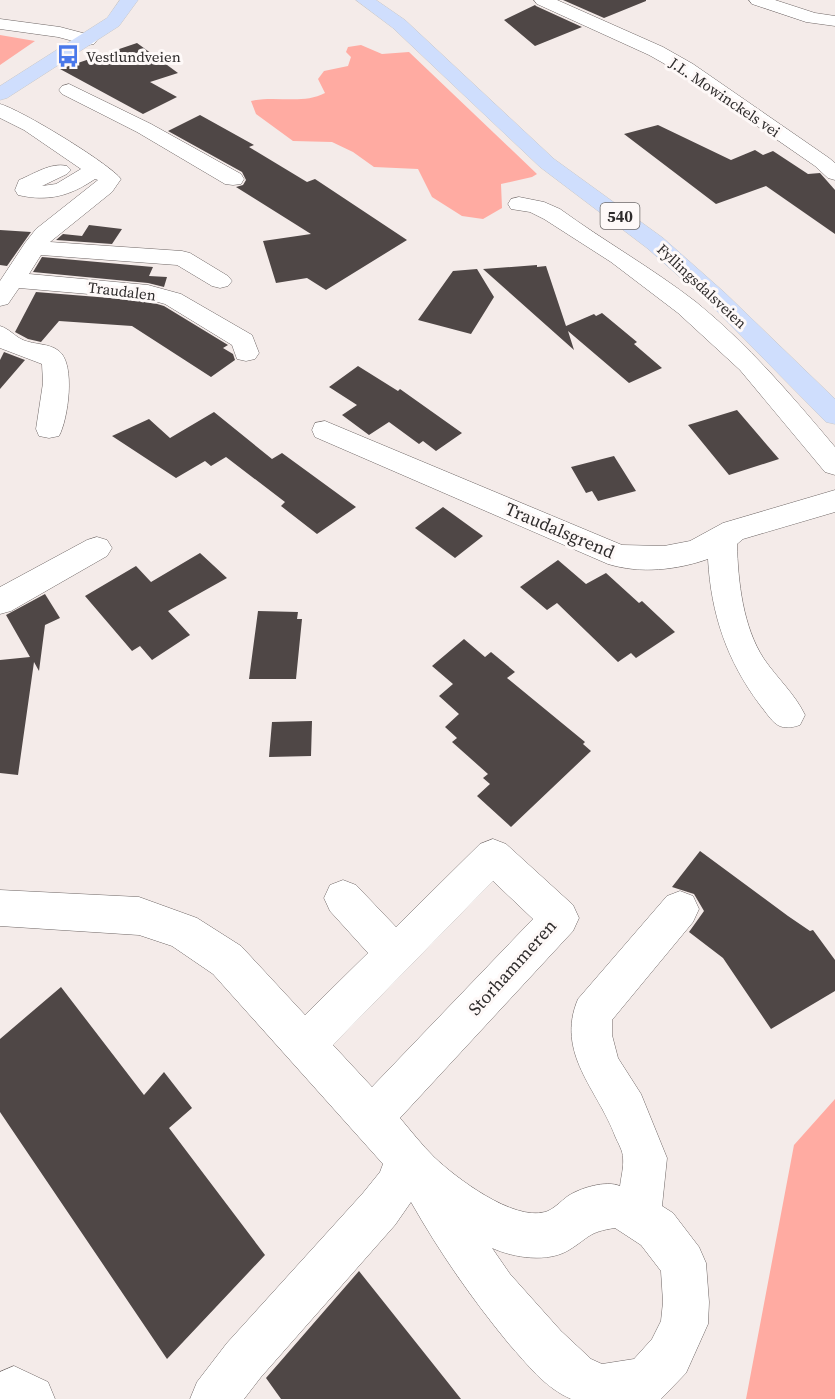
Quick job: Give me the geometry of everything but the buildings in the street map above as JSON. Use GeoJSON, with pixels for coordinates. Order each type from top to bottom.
{"type":"FeatureCollection","features":[{"type":"Feature","properties":{"kind":"main road"},"geometry":{"type":"LineString","coordinates":[[0,94],[113,22],[129,0]]}},
{"type":"Feature","properties":{"kind":"main road","name":"Fyllingsdalsveien"},"geometry":{"type":"LineString","coordinates":[[365,0],[399,24],[527,146],[655,243],[693,276],[835,415]]}},
{"type":"Feature","properties":{"kind":"main road","name":"Fyllingsdalsveien"},"geometry":{"type":"LineString","coordinates":[[383,0],[399,24]]}},
{"type":"Feature","properties":{"kind":"street","name":"J.L. Mowinckels vei"},"geometry":{"type":"LineString","coordinates":[[543,0],[656,51],[686,68],[835,173]]}},
{"type":"Feature","properties":{"kind":"street"},"geometry":{"type":"LineString","coordinates":[[758,0],[803,16],[835,21]]}},
{"type":"Feature","properties":{"kind":"street"},"geometry":{"type":"LineString","coordinates":[[835,9],[835,16]]}},
{"type":"Feature","properties":{"kind":"street"},"geometry":{"type":"LineString","coordinates":[[0,24],[60,32],[88,39]]}},
{"type":"Feature","properties":{"kind":"street"},"geometry":{"type":"LineString","coordinates":[[69,90],[135,123],[233,179]]}},
{"type":"Feature","properties":{"kind":"street"},"geometry":{"type":"LineString","coordinates":[[0,110],[31,126],[96,168],[67,188],[49,193],[26,190],[27,185],[60,170]]}},
{"type":"Feature","properties":{"kind":"street","name":"Traudalen"},"geometry":{"type":"LineString","coordinates":[[6,290],[44,234],[110,182],[106,174],[96,168]]}},
{"type":"Feature","properties":{"kind":"street"},"geometry":{"type":"LineString","coordinates":[[519,204],[534,205],[554,215],[563,225],[572,227],[622,257],[671,296],[749,364],[835,465]]}},
{"type":"Feature","properties":{"kind":"street","name":"Traudalen"},"geometry":{"type":"LineString","coordinates":[[33,248],[182,258],[220,281]]}},
{"type":"Feature","properties":{"kind":"street","name":"Traudalen"},"geometry":{"type":"LineString","coordinates":[[6,290],[141,292],[173,299],[243,341],[246,353]]}},
{"type":"Feature","properties":{"kind":"street"},"geometry":{"type":"LineString","coordinates":[[0,334],[4,340],[15,347],[48,356],[54,361],[56,372],[49,429]]}},
{"type":"Feature","properties":{"kind":"street","name":"Traudalsgrend"},"geometry":{"type":"LineString","coordinates":[[325,430],[619,556],[638,559],[678,557],[722,541],[733,531],[835,501]]}},
{"type":"Feature","properties":{"kind":"street"},"geometry":{"type":"LineString","coordinates":[[722,541],[723,568],[735,632],[751,666],[788,715]]}},
{"type":"Feature","properties":{"kind":"street"},"geometry":{"type":"LineString","coordinates":[[0,602],[97,548]]}},
{"type":"Feature","properties":{"kind":"street","name":"Storhammeren"},"geometry":{"type":"LineString","coordinates":[[305,1044],[493,856],[560,918],[372,1118]]}},
{"type":"Feature","properties":{"kind":"street"},"geometry":{"type":"LineString","coordinates":[[343,898],[395,954]]}},
{"type":"Feature","properties":{"kind":"street"},"geometry":{"type":"LineString","coordinates":[[0,908],[139,916],[183,931],[226,960],[372,1118],[413,1166],[452,1231],[494,1290],[544,1348],[574,1376],[602,1388],[646,1381],[669,1356],[684,1324],[686,1302],[683,1263],[657,1229],[639,1216],[615,1206],[586,1210],[552,1235],[509,1233],[473,1214],[413,1166]]}},
{"type":"Feature","properties":{"kind":"street"},"geometry":{"type":"LineString","coordinates":[[639,1216],[645,1158],[626,1109],[599,1066],[592,1035],[592,1013],[681,909]]}},
{"type":"Feature","properties":{"kind":"street"},"geometry":{"type":"LineString","coordinates":[[213,1399],[244,1360],[379,1209],[413,1166]]}},
{"type":"Feature","properties":{"kind":"shaded area"},"geometry":{"type":"Polygon","coordinates":[[[0,35],[35,41],[0,65],[0,35]]]}},
{"type":"Feature","properties":{"kind":"shaded area"},"geometry":{"type":"Polygon","coordinates":[[[361,45],[382,54],[409,52],[537,174],[501,184],[502,208],[483,219],[462,216],[432,197],[418,169],[374,167],[353,152],[332,142],[293,141],[256,114],[251,101],[298,99],[316,97],[325,93],[318,79],[324,71],[348,66],[351,57],[346,52],[348,47],[361,45]]]}},
{"type":"Feature","properties":{"kind":"shaded area"},"geometry":{"type":"Polygon","coordinates":[[[835,1099],[835,1399],[746,1399],[794,1145],[835,1099]]]}},
{"type":"Feature","properties":{"kind":"place","name":"Vestlundveien"},"geometry":{"type":"Point","coordinates":[68,56]}}]}
